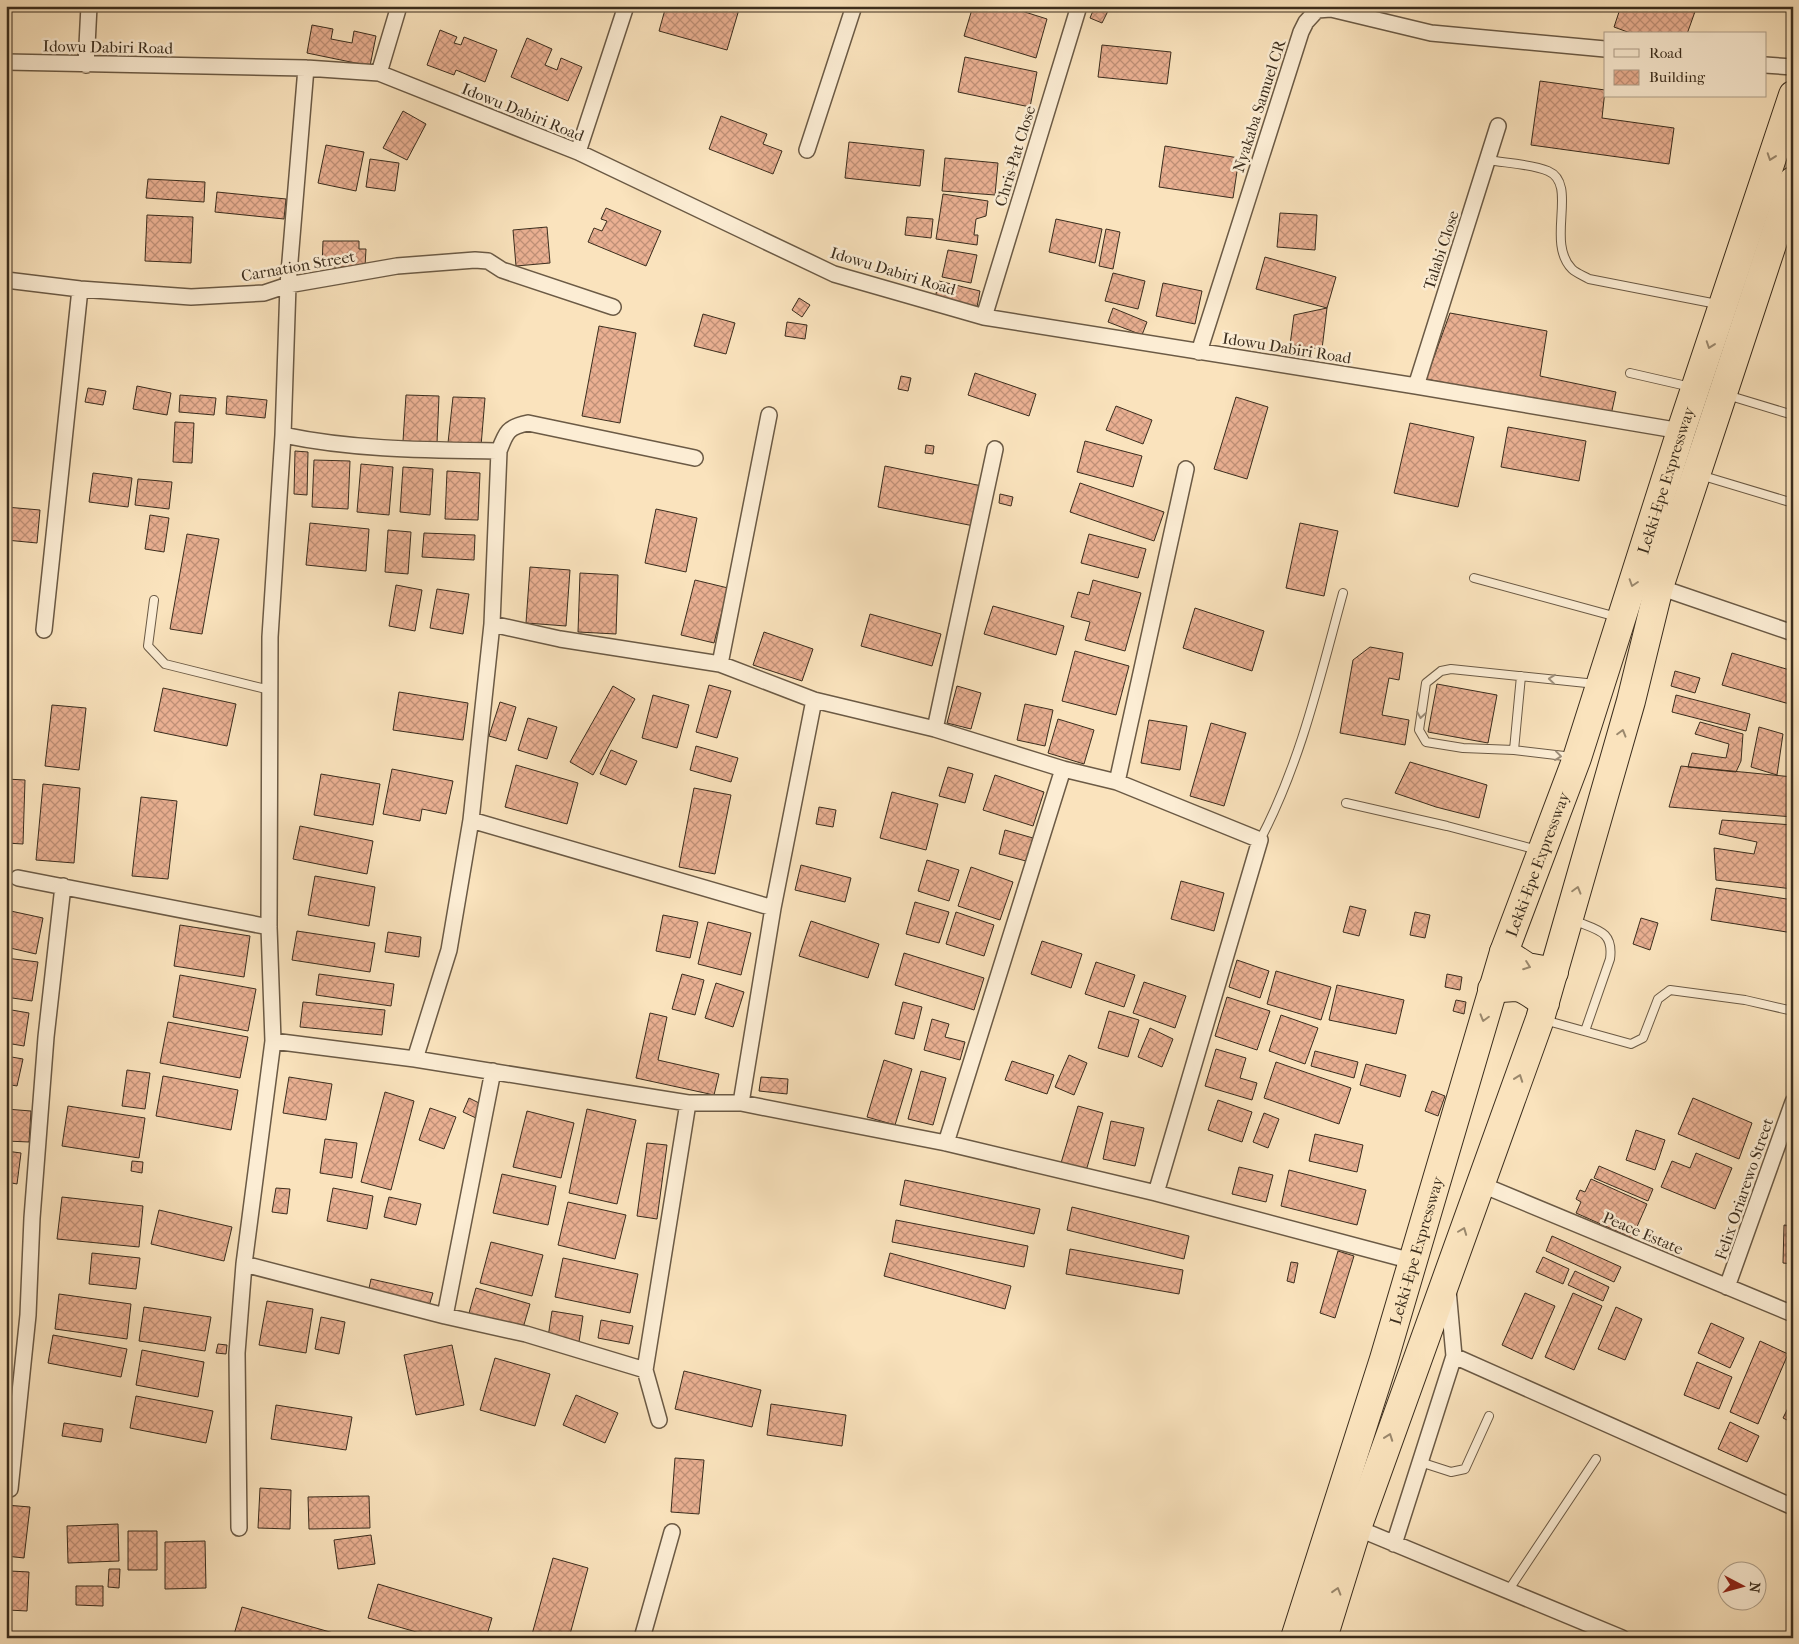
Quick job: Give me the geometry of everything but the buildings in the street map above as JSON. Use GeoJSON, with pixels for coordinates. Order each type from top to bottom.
{"type":"FeatureCollection","features":[{"type":"Feature","properties":{"kind":"highway","name":"Lekki-Epe Expressway"},"geometry":{"type":"LineString","coordinates":[[1295,1638],[1384,1358],[1492,989],[1504,952],[1577,758],[1681,431],[1793,94]]}},
{"type":"Feature","properties":{"kind":"highway","name":"Lekki-Epe Expressway"},"geometry":{"type":"LineString","coordinates":[[1323,1638],[1357,1528],[1542,1011],[1631,701],[1659,587],[1723,394],[1787,219],[1793,181]]}},
{"type":"Feature","properties":{"kind":"highway"},"geometry":{"type":"LineString","coordinates":[[1504,952],[1527,967],[1554,972]]}},
{"type":"Feature","properties":{"kind":"highway"},"geometry":{"type":"LineString","coordinates":[[1492,989],[1516,986],[1524,988],[1542,1011]]}},
{"type":"Feature","properties":{"kind":"street"},"geometry":{"type":"LineString","coordinates":[[86,65],[89,6]]}},
{"type":"Feature","properties":{"kind":"street"},"geometry":{"type":"LineString","coordinates":[[379,73],[399,6]]}},
{"type":"Feature","properties":{"kind":"street"},"geometry":{"type":"LineString","coordinates":[[578,152],[626,6]]}},
{"type":"Feature","properties":{"kind":"street"},"geometry":{"type":"LineString","coordinates":[[806,150],[854,6]]}},
{"type":"Feature","properties":{"kind":"street","name":"Chris-Pat Close"},"geometry":{"type":"LineString","coordinates":[[984,317],[1079,6]]}},
{"type":"Feature","properties":{"kind":"street","name":"Nyakaba Samuel CR"},"geometry":{"type":"LineString","coordinates":[[1199,352],[1301,32],[1306,22],[1317,10],[1331,9],[1431,33],[1604,49]]}},
{"type":"Feature","properties":{"kind":"street","name":"Idowu Dabiri Road"},"geometry":{"type":"LineString","coordinates":[[6,62],[306,68],[379,73],[578,152],[834,274],[984,317],[1416,386],[1681,431]]}},
{"type":"Feature","properties":{"kind":"street"},"geometry":{"type":"LineString","coordinates":[[1766,65],[1793,67]]}},
{"type":"Feature","properties":{"kind":"street"},"geometry":{"type":"LineString","coordinates":[[239,1528],[237,1353],[244,1264],[274,1042],[269,927],[270,637],[283,435],[288,285],[306,68]]}},
{"type":"Feature","properties":{"kind":"street","name":"Talabi Close"},"geometry":{"type":"LineString","coordinates":[[1416,386],[1498,126]]}},
{"type":"Feature","properties":{"kind":"street","name":"Carnation Street"},"geometry":{"type":"LineString","coordinates":[[6,280],[80,289],[191,297],[264,293],[288,285],[397,266],[475,260],[488,261],[502,270],[613,307]]}},
{"type":"Feature","properties":{"kind":"street"},"geometry":{"type":"LineString","coordinates":[[44,630],[80,289]]}},
{"type":"Feature","properties":{"kind":"street"},"geometry":{"type":"LineString","coordinates":[[720,664],[769,416]]}},
{"type":"Feature","properties":{"kind":"street"},"geometry":{"type":"LineString","coordinates":[[414,1059],[449,950],[471,820],[492,624],[499,451],[505,435],[513,426],[528,423],[695,458]]}},
{"type":"Feature","properties":{"kind":"street"},"geometry":{"type":"LineString","coordinates":[[283,435],[321,443],[379,449],[499,451]]}},
{"type":"Feature","properties":{"kind":"street"},"geometry":{"type":"LineString","coordinates":[[935,729],[995,449]]}},
{"type":"Feature","properties":{"kind":"street"},"geometry":{"type":"LineString","coordinates":[[1117,782],[1186,469]]}},
{"type":"Feature","properties":{"kind":"street"},"geometry":{"type":"LineString","coordinates":[[1659,587],[1793,632]]}},
{"type":"Feature","properties":{"kind":"street"},"geometry":{"type":"LineString","coordinates":[[492,624],[560,640],[720,664],[814,700],[935,729],[1063,769],[1117,782],[1260,840],[1156,1193]]}},
{"type":"Feature","properties":{"kind":"street"},"geometry":{"type":"LineString","coordinates":[[741,1104],[773,908],[814,700]]}},
{"type":"Feature","properties":{"kind":"street"},"geometry":{"type":"LineString","coordinates":[[946,1144],[1063,769]]}},
{"type":"Feature","properties":{"kind":"street"},"geometry":{"type":"LineString","coordinates":[[471,820],[773,908]]}},
{"type":"Feature","properties":{"kind":"street"},"geometry":{"type":"LineString","coordinates":[[18,878],[269,927]]}},
{"type":"Feature","properties":{"kind":"street"},"geometry":{"type":"LineString","coordinates":[[10,1489],[28,1315],[32,1218],[45,1046],[63,886]]}},
{"type":"Feature","properties":{"kind":"street"},"geometry":{"type":"LineString","coordinates":[[274,1042],[414,1059],[688,1103],[741,1104],[946,1144],[1156,1193],[1412,1261]]}},
{"type":"Feature","properties":{"kind":"street"},"geometry":{"type":"LineString","coordinates":[[444,1316],[492,1071]]}},
{"type":"Feature","properties":{"kind":"street","name":"Felix Oriarewo Street"},"geometry":{"type":"LineString","coordinates":[[1727,1287],[1793,1102]]}},
{"type":"Feature","properties":{"kind":"street"},"geometry":{"type":"LineString","coordinates":[[659,1420],[645,1370],[688,1103]]}},
{"type":"Feature","properties":{"kind":"street","name":"Peace Estate"},"geometry":{"type":"LineString","coordinates":[[1480,1184],[1793,1314]]}},
{"type":"Feature","properties":{"kind":"street"},"geometry":{"type":"LineString","coordinates":[[244,1264],[444,1316],[526,1334],[645,1370]]}},
{"type":"Feature","properties":{"kind":"street"},"geometry":{"type":"LineString","coordinates":[[1394,1544],[1454,1356],[1446,1276]]}},
{"type":"Feature","properties":{"kind":"street"},"geometry":{"type":"LineString","coordinates":[[1454,1356],[1793,1507]]}},
{"type":"Feature","properties":{"kind":"street"},"geometry":{"type":"LineString","coordinates":[[1357,1528],[1622,1638]]}},
{"type":"Feature","properties":{"kind":"street"},"geometry":{"type":"LineString","coordinates":[[642,1638],[672,1532]]}},
{"type":"Feature","properties":{"kind":"lane"},"geometry":{"type":"LineString","coordinates":[[1488,160],[1548,171],[1557,177],[1562,188],[1559,233],[1561,252],[1572,269],[1589,279],[1724,305]]}},
{"type":"Feature","properties":{"kind":"lane"},"geometry":{"type":"LineString","coordinates":[[1630,373],[1695,388]]}},
{"type":"Feature","properties":{"kind":"lane"},"geometry":{"type":"LineString","coordinates":[[1723,394],[1793,415]]}},
{"type":"Feature","properties":{"kind":"lane"},"geometry":{"type":"LineString","coordinates":[[1696,474],[1793,503]]}},
{"type":"Feature","properties":{"kind":"lane"},"geometry":{"type":"LineString","coordinates":[[1474,578],[1622,619]]}},
{"type":"Feature","properties":{"kind":"lane"},"geometry":{"type":"LineString","coordinates":[[1260,840],[1276,808],[1299,752],[1343,593]]}},
{"type":"Feature","properties":{"kind":"lane"},"geometry":{"type":"LineString","coordinates":[[154,600],[148,646],[165,664],[270,690]]}},
{"type":"Feature","properties":{"kind":"lane"},"geometry":{"type":"LineString","coordinates":[[1577,758],[1514,750],[1463,748],[1431,743],[1422,737],[1419,730],[1426,683],[1441,671],[1451,669],[1600,685]]}},
{"type":"Feature","properties":{"kind":"lane"},"geometry":{"type":"LineString","coordinates":[[1514,750],[1521,676]]}},
{"type":"Feature","properties":{"kind":"lane"},"geometry":{"type":"LineString","coordinates":[[1346,803],[1447,826],[1542,851]]}},
{"type":"Feature","properties":{"kind":"lane"},"geometry":{"type":"LineString","coordinates":[[1569,918],[1606,935],[1611,941],[1612,947],[1610,959],[1585,1031]]}},
{"type":"Feature","properties":{"kind":"lane"},"geometry":{"type":"LineString","coordinates":[[1542,1011],[1585,1031],[1631,1044],[1643,1038],[1658,999],[1670,990],[1745,1000],[1793,1011]]}},
{"type":"Feature","properties":{"kind":"lane"},"geometry":{"type":"LineString","coordinates":[[1420,1462],[1452,1472],[1465,1470],[1489,1416]]}},
{"type":"Feature","properties":{"kind":"lane"},"geometry":{"type":"LineString","coordinates":[[1508,1591],[1596,1459]]}}]}
